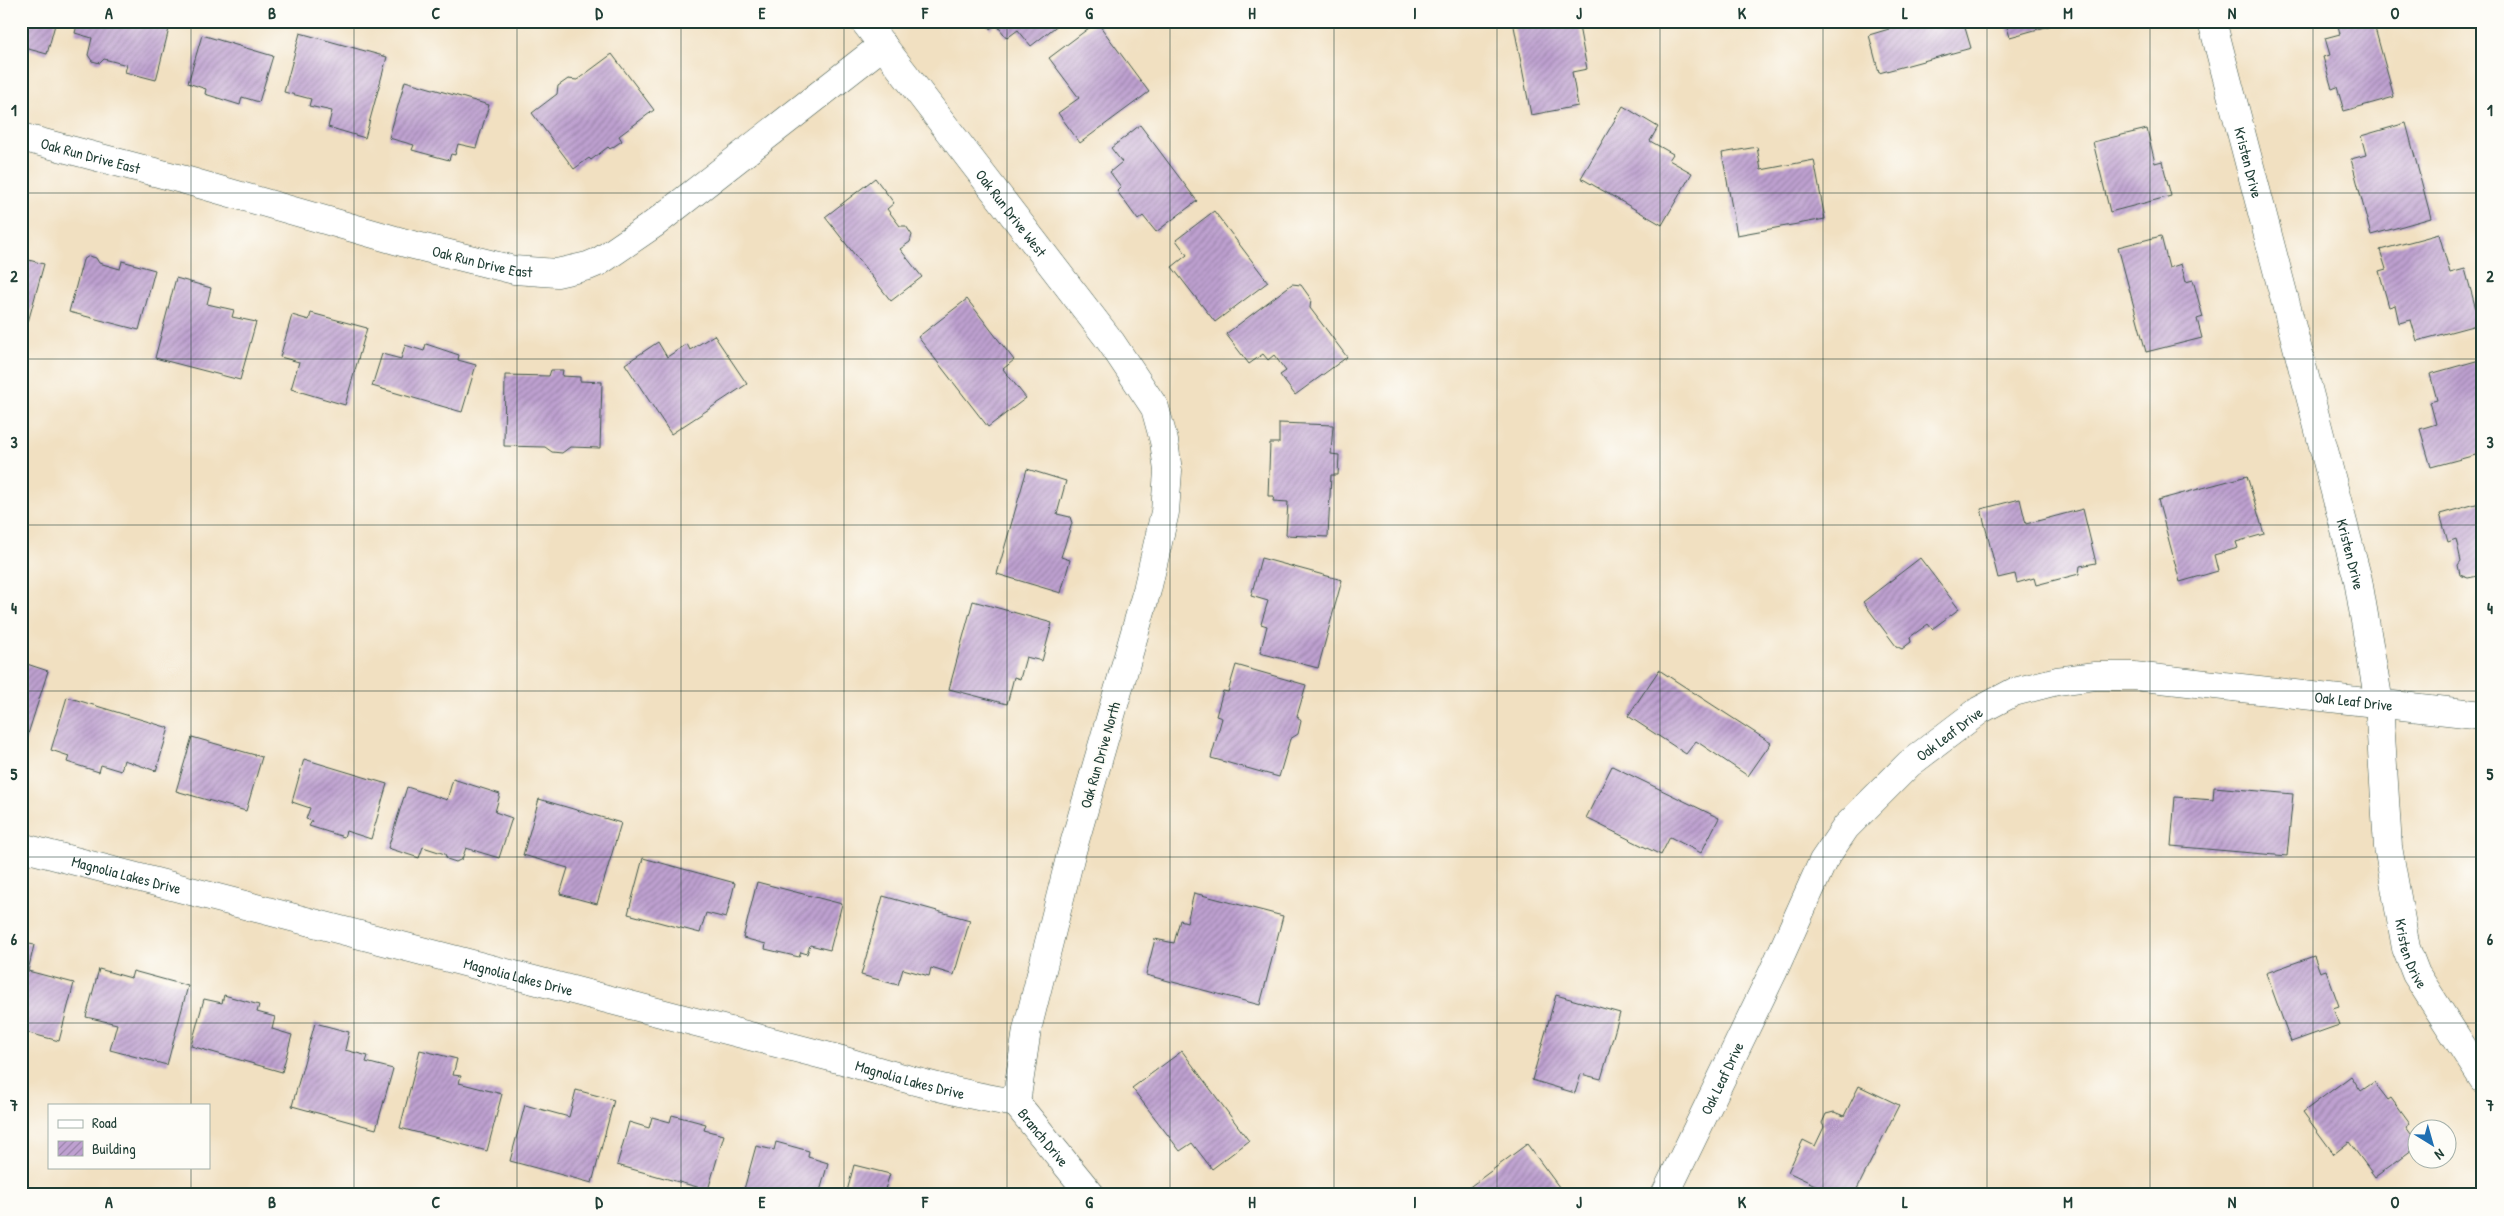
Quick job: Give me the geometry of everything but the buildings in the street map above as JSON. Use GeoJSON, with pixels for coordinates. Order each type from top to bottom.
{"type":"FeatureCollection","features":[{"type":"Feature","properties":{"kind":"street","name":"Oak Run Drive West"},"geometry":{"type":"LineString","coordinates":[[864,21],[1111,342],[1155,408]]}},
{"type":"Feature","properties":{"kind":"street","name":"Kristen Drive"},"geometry":{"type":"LineString","coordinates":[[2212,21],[2358,580],[2379,703],[2388,847],[2406,948],[2416,974],[2483,1080]]}},
{"type":"Feature","properties":{"kind":"street","name":"Oak Run Drive East"},"geometry":{"type":"LineString","coordinates":[[21,137],[419,246],[514,270],[557,273],[588,266],[600,260],[654,224],[883,45]]}},
{"type":"Feature","properties":{"kind":"street","name":"Oak Run Drive North"},"geometry":{"type":"LineString","coordinates":[[1016,1102],[1031,1011],[1070,858],[1147,590],[1165,512],[1168,470],[1164,442],[1155,408]]}},
{"type":"Feature","properties":{"kind":"street","name":"Oak Leaf Drive"},"geometry":{"type":"LineString","coordinates":[[1665,1195],[1773,972],[1824,861],[1841,834],[1909,764],[1980,710],[2014,692],[2058,681],[2096,676],[2134,676],[2483,715]]}},
{"type":"Feature","properties":{"kind":"street","name":"Magnolia Lakes Drive"},"geometry":{"type":"LineString","coordinates":[[21,847],[842,1060],[915,1082],[972,1096],[1016,1102]]}},
{"type":"Feature","properties":{"kind":"street","name":"Branch Drive"},"geometry":{"type":"LineString","coordinates":[[1016,1102],[1091,1195]]}}]}
